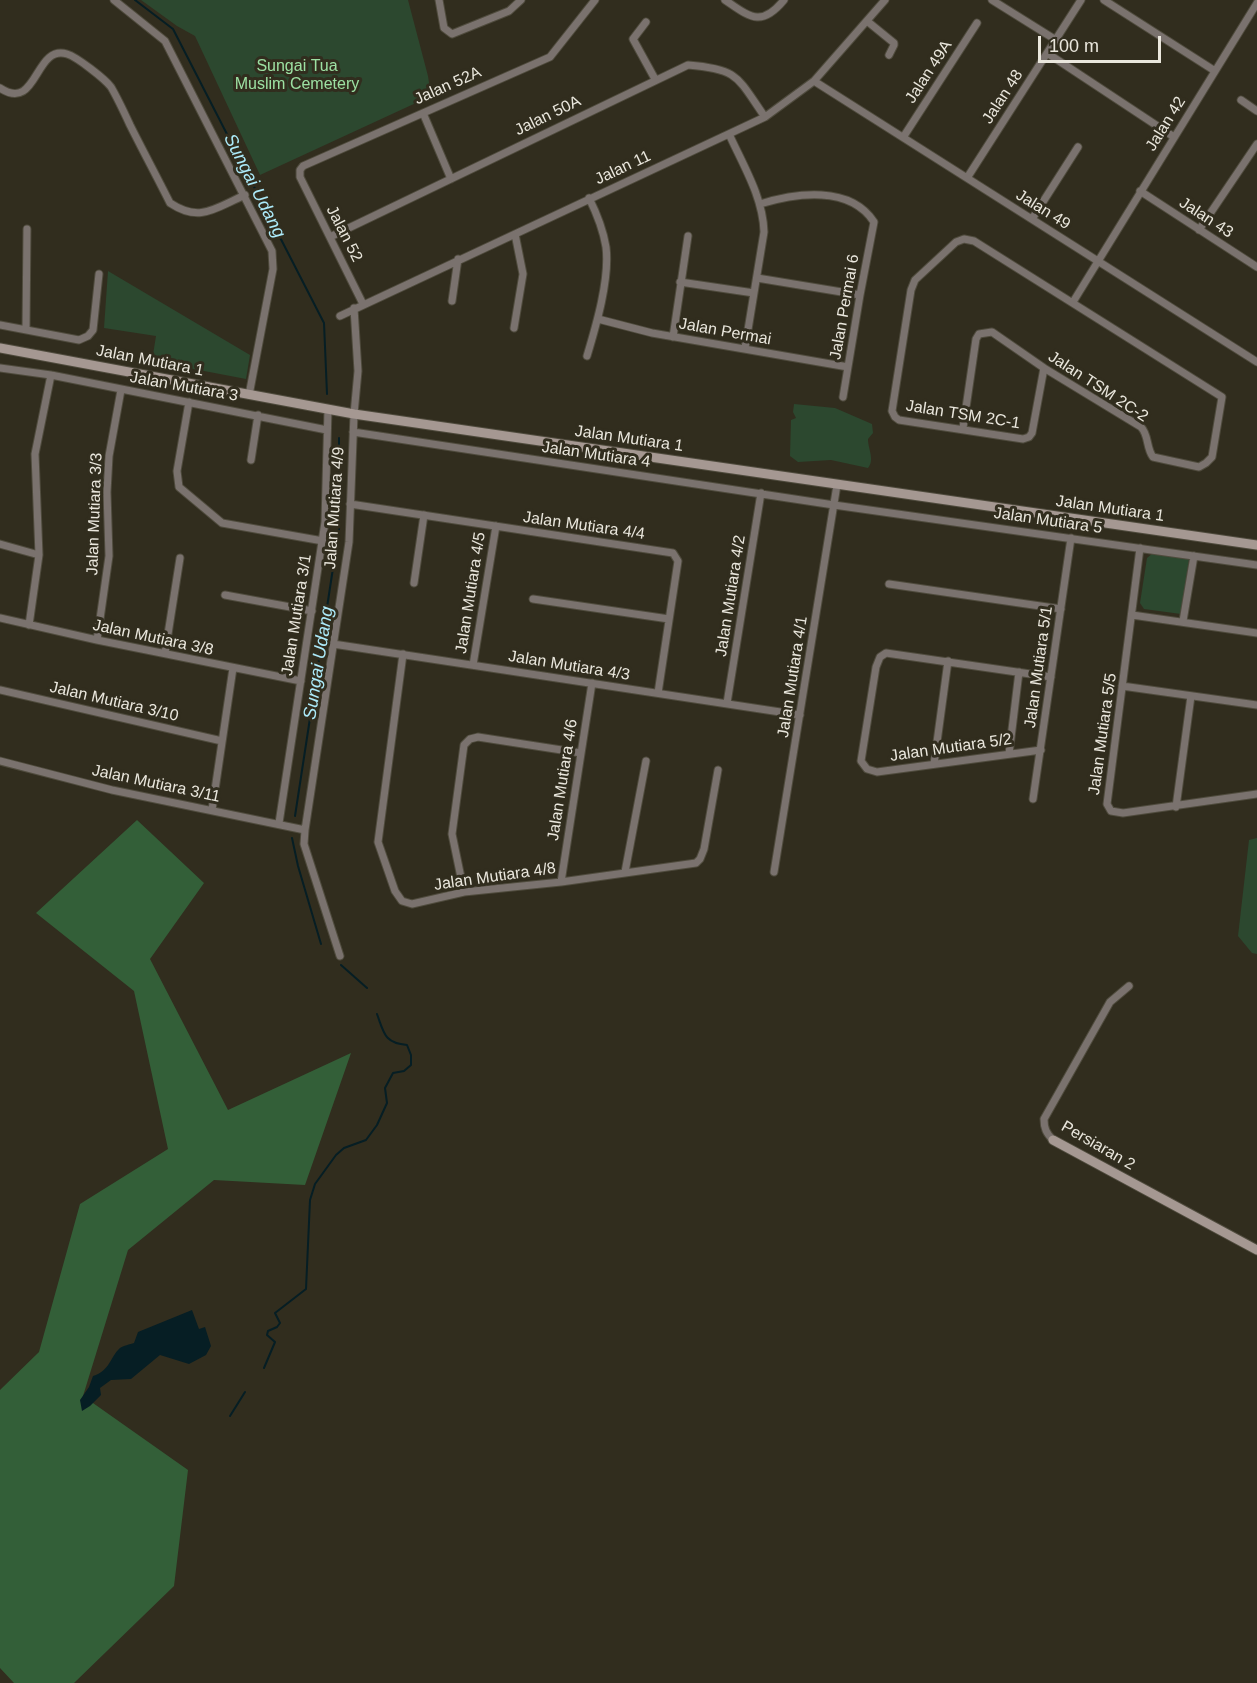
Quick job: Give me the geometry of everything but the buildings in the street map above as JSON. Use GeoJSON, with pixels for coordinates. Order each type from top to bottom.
{"type":"FeatureCollection","features":[{"type":"Feature","properties":{"kind":"street"},"geometry":{"type":"LineString","coordinates":[[114,0],[165,40],[272,251],[273,269],[249,395]]}},
{"type":"Feature","properties":{"kind":"street"},"geometry":{"type":"LineString","coordinates":[[438,0],[444,28],[452,34],[509,11],[521,0]]}},
{"type":"Feature","properties":{"kind":"street","name":"Jalan 52A"},"geometry":{"type":"LineString","coordinates":[[300,177],[300,170],[303,166],[550,57],[595,0]]}},
{"type":"Feature","properties":{"kind":"street"},"geometry":{"type":"LineString","coordinates":[[725,0],[752,18],[764,18],[775,11],[784,0]]}},
{"type":"Feature","properties":{"kind":"street","name":"Jalan 11"},"geometry":{"type":"LineString","coordinates":[[340,316],[765,117],[814,81],[885,0]]}},
{"type":"Feature","properties":{"kind":"street"},"geometry":{"type":"LineString","coordinates":[[993,0],[1056,40]]}},
{"type":"Feature","properties":{"kind":"street","name":"Jalan 48"},"geometry":{"type":"LineString","coordinates":[[967,178],[1081,0]]}},
{"type":"Feature","properties":{"kind":"street"},"geometry":{"type":"LineString","coordinates":[[1104,0],[1215,71]]}},
{"type":"Feature","properties":{"kind":"street","name":"Jalan 42"},"geometry":{"type":"LineString","coordinates":[[1099,261],[1215,71],[1255,12],[1257,3]]}},
{"type":"Feature","properties":{"kind":"street"},"geometry":{"type":"LineString","coordinates":[[646,21],[633,39],[655,79]]}},
{"type":"Feature","properties":{"kind":"street"},"geometry":{"type":"LineString","coordinates":[[867,21],[894,43],[889,55]]}},
{"type":"Feature","properties":{"kind":"street","name":"Jalan 49A"},"geometry":{"type":"LineString","coordinates":[[904,136],[977,23]]}},
{"type":"Feature","properties":{"kind":"street"},"geometry":{"type":"LineString","coordinates":[[1047,53],[1174,137]]}},
{"type":"Feature","properties":{"kind":"street"},"geometry":{"type":"LineString","coordinates":[[0,88],[8,93],[18,94],[25,91],[45,62],[55,54],[67,54],[87,66],[110,85],[170,203],[182,211],[195,214],[209,212],[245,195]]}},
{"type":"Feature","properties":{"kind":"street","name":"Jalan 50A"},"geometry":{"type":"LineString","coordinates":[[330,237],[688,65],[716,67],[737,76],[765,117]]}},
{"type":"Feature","properties":{"kind":"street","name":"Jalan 49"},"geometry":{"type":"LineString","coordinates":[[814,81],[1257,362]]}},
{"type":"Feature","properties":{"kind":"street"},"geometry":{"type":"LineString","coordinates":[[1241,100],[1257,111]]}},
{"type":"Feature","properties":{"kind":"street"},"geometry":{"type":"LineString","coordinates":[[423,112],[451,179]]}},
{"type":"Feature","properties":{"kind":"street"},"geometry":{"type":"LineString","coordinates":[[729,134],[764,217],[764,232],[745,348]]}},
{"type":"Feature","properties":{"kind":"street"},"geometry":{"type":"LineString","coordinates":[[1199,230],[1257,144]]}},
{"type":"Feature","properties":{"kind":"street"},"geometry":{"type":"LineString","coordinates":[[1032,219],[1078,147]]}},
{"type":"Feature","properties":{"kind":"street","name":"Jalan 52"},"geometry":{"type":"LineString","coordinates":[[300,177],[363,304]]}},
{"type":"Feature","properties":{"kind":"street","name":"Jalan 43"},"geometry":{"type":"LineString","coordinates":[[1140,191],[1257,267]]}},
{"type":"Feature","properties":{"kind":"street","name":"Jalan Permai 6"},"geometry":{"type":"LineString","coordinates":[[760,204],[785,196],[813,194],[839,199],[863,208],[874,222],[843,397]]}},
{"type":"Feature","properties":{"kind":"street"},"geometry":{"type":"LineString","coordinates":[[587,356],[598,319],[604,283],[606,248],[600,220],[589,198]]}},
{"type":"Feature","properties":{"kind":"street"},"geometry":{"type":"LineString","coordinates":[[26,329],[27,229]]}},
{"type":"Feature","properties":{"kind":"street"},"geometry":{"type":"LineString","coordinates":[[514,328],[523,274],[515,234]]}},
{"type":"Feature","properties":{"kind":"street"},"geometry":{"type":"LineString","coordinates":[[673,336],[688,236]]}},
{"type":"Feature","properties":{"kind":"street","name":"Jalan TSM 2C-1"},"geometry":{"type":"LineString","coordinates":[[1044,368],[1032,433],[1023,439],[899,420],[892,411],[911,290],[922,272],[956,242],[975,241],[1222,397],[1212,457]]}},
{"type":"Feature","properties":{"kind":"street"},"geometry":{"type":"LineString","coordinates":[[452,301],[458,259]]}},
{"type":"Feature","properties":{"kind":"street"},"geometry":{"type":"LineString","coordinates":[[1073,302],[1099,261]]}},
{"type":"Feature","properties":{"kind":"street"},"geometry":{"type":"LineString","coordinates":[[0,325],[79,340],[88,336],[93,330],[99,273]]}},
{"type":"Feature","properties":{"kind":"street"},"geometry":{"type":"LineString","coordinates":[[757,278],[860,295]]}},
{"type":"Feature","properties":{"kind":"street"},"geometry":{"type":"LineString","coordinates":[[680,282],[754,293]]}},
{"type":"Feature","properties":{"kind":"street","name":"Jalan Mutiara 4/9"},"geometry":{"type":"LineString","coordinates":[[340,956],[304,844],[349,542],[358,371],[354,308]]}},
{"type":"Feature","properties":{"kind":"street","name":"Jalan Permai"},"geometry":{"type":"LineString","coordinates":[[598,319],[673,336],[848,367]]}},
{"type":"Feature","properties":{"kind":"street","name":"Jalan TSM 2C-2"},"geometry":{"type":"LineString","coordinates":[[963,428],[976,339],[979,334],[992,332],[1044,368],[1141,427],[1145,431],[1150,453],[1157,460],[1199,467],[1206,464],[1212,457]]}},
{"type":"Feature","properties":{"kind":"street","name":"Jalan Mutiara 1"},"geometry":{"type":"LineString","coordinates":[[0,348],[354,414],[1257,545]]}},
{"type":"Feature","properties":{"kind":"street","name":"Jalan Mutiara 3"},"geometry":{"type":"LineString","coordinates":[[0,368],[51,375],[327,430]]}},
{"type":"Feature","properties":{"kind":"street"},"geometry":{"type":"LineString","coordinates":[[29,625],[39,555],[35,454],[51,375]]}},
{"type":"Feature","properties":{"kind":"street","name":"Jalan Mutiara 3/3"},"geometry":{"type":"LineString","coordinates":[[98,640],[109,556],[106,492],[109,456],[121,390]]}},
{"type":"Feature","properties":{"kind":"street"},"geometry":{"type":"LineString","coordinates":[[189,402],[177,471],[179,487],[222,523],[322,541]]}},
{"type":"Feature","properties":{"kind":"street","name":"Jalan Mutiara 3/1"},"geometry":{"type":"LineString","coordinates":[[279,824],[325,522],[328,409]]}},
{"type":"Feature","properties":{"kind":"street"},"geometry":{"type":"LineString","coordinates":[[251,460],[258,415]]}},
{"type":"Feature","properties":{"kind":"street","name":"Jalan Mutiara 4"},"geometry":{"type":"LineString","coordinates":[[353,432],[834,505]]}},
{"type":"Feature","properties":{"kind":"street","name":"Jalan Mutiara 4/1"},"geometry":{"type":"LineString","coordinates":[[774,872],[837,485]]}},
{"type":"Feature","properties":{"kind":"street","name":"Jalan Mutiara 4/2"},"geometry":{"type":"LineString","coordinates":[[727,703],[761,493]]}},
{"type":"Feature","properties":{"kind":"street","name":"Jalan Mutiara 4/4"},"geometry":{"type":"LineString","coordinates":[[350,504],[673,554],[678,561],[658,693]]}},
{"type":"Feature","properties":{"kind":"street","name":"Jalan Mutiara 5"},"geometry":{"type":"LineString","coordinates":[[834,505],[1257,565]]}},
{"type":"Feature","properties":{"kind":"street"},"geometry":{"type":"LineString","coordinates":[[414,583],[424,515]]}},
{"type":"Feature","properties":{"kind":"street","name":"Jalan Mutiara 4/5"},"geometry":{"type":"LineString","coordinates":[[473,665],[496,526]]}},
{"type":"Feature","properties":{"kind":"street","name":"Jalan Mutiara 5/1"},"geometry":{"type":"LineString","coordinates":[[1033,799],[1071,538]]}},
{"type":"Feature","properties":{"kind":"street"},"geometry":{"type":"LineString","coordinates":[[0,544],[39,555]]}},
{"type":"Feature","properties":{"kind":"street","name":"Jalan Mutiara 5/5"},"geometry":{"type":"LineString","coordinates":[[1140,548],[1107,804],[1116,813],[1176,807],[1257,794]]}},
{"type":"Feature","properties":{"kind":"street"},"geometry":{"type":"LineString","coordinates":[[1183,621],[1194,556]]}},
{"type":"Feature","properties":{"kind":"street"},"geometry":{"type":"LineString","coordinates":[[165,653],[180,558]]}},
{"type":"Feature","properties":{"kind":"street"},"geometry":{"type":"LineString","coordinates":[[889,584],[1061,609]]}},
{"type":"Feature","properties":{"kind":"street"},"geometry":{"type":"LineString","coordinates":[[225,595],[312,610]]}},
{"type":"Feature","properties":{"kind":"street"},"geometry":{"type":"LineString","coordinates":[[533,599],[669,619]]}},
{"type":"Feature","properties":{"kind":"street"},"geometry":{"type":"LineString","coordinates":[[1132,615],[1257,633]]}},
{"type":"Feature","properties":{"kind":"street","name":"Jalan Mutiara 3/8"},"geometry":{"type":"LineString","coordinates":[[0,618],[301,681]]}},
{"type":"Feature","properties":{"kind":"street","name":"Jalan Mutiara 4/3"},"geometry":{"type":"LineString","coordinates":[[333,644],[800,715]]}},
{"type":"Feature","properties":{"kind":"street","name":"Jalan Mutiara 5/2"},"geometry":{"type":"LineString","coordinates":[[1041,750],[877,772],[867,769],[861,761],[876,667],[880,657],[888,653],[1051,677]]}},
{"type":"Feature","properties":{"kind":"street","name":"Jalan Mutiara 4/8"},"geometry":{"type":"LineString","coordinates":[[403,654],[378,842],[395,891],[402,901],[412,904],[464,892],[561,882],[696,863],[700,859],[718,770]]}},
{"type":"Feature","properties":{"kind":"street"},"geometry":{"type":"LineString","coordinates":[[934,764],[948,662]]}},
{"type":"Feature","properties":{"kind":"street"},"geometry":{"type":"LineString","coordinates":[[212,810],[233,668]]}},
{"type":"Feature","properties":{"kind":"street"},"geometry":{"type":"LineString","coordinates":[[1009,754],[1018,672]]}},
{"type":"Feature","properties":{"kind":"street","name":"Jalan Mutiara 4/6"},"geometry":{"type":"LineString","coordinates":[[561,882],[592,683]]}},
{"type":"Feature","properties":{"kind":"street"},"geometry":{"type":"LineString","coordinates":[[1122,686],[1257,705]]}},
{"type":"Feature","properties":{"kind":"street","name":"Jalan Mutiara 3/10"},"geometry":{"type":"LineString","coordinates":[[0,690],[222,741]]}},
{"type":"Feature","properties":{"kind":"street"},"geometry":{"type":"LineString","coordinates":[[1176,807],[1191,696]]}},
{"type":"Feature","properties":{"kind":"street"},"geometry":{"type":"LineString","coordinates":[[464,892],[452,834],[464,745],[470,739],[478,737],[581,753]]}},
{"type":"Feature","properties":{"kind":"street"},"geometry":{"type":"LineString","coordinates":[[625,872],[646,761]]}},
{"type":"Feature","properties":{"kind":"street","name":"Jalan Mutiara 3/11"},"geometry":{"type":"LineString","coordinates":[[1,762],[112,790],[305,830]]}},
{"type":"Feature","properties":{"kind":"street","name":"Persiaran 2"},"geometry":{"type":"LineString","coordinates":[[1129,986],[1110,1002],[1044,1119],[1044,1127],[1053,1140],[1257,1250]]}},
{"type":"Feature","properties":{"kind":"green space","name":"Sungai Tua Muslim Cemetery"},"geometry":{"type":"Polygon","coordinates":[[[141,0],[408,0],[431,96],[260,175],[195,36],[141,0]]]}},
{"type":"Feature","properties":{"kind":"green space"},"geometry":{"type":"Polygon","coordinates":[[[108,271],[250,355],[246,379],[152,361],[156,336],[104,328],[108,271]]]}},
{"type":"Feature","properties":{"kind":"green space"},"geometry":{"type":"Polygon","coordinates":[[[794,404],[835,408],[872,424],[873,433],[868,439],[871,458],[868,468],[831,460],[798,462],[790,456],[791,420],[796,418],[793,412],[794,404]]]}},
{"type":"Feature","properties":{"kind":"green space"},"geometry":{"type":"Polygon","coordinates":[[[1153,553],[1189,559],[1181,614],[1144,609],[1140,603],[1147,558],[1153,553]]]}},
{"type":"Feature","properties":{"kind":"green space"},"geometry":{"type":"Polygon","coordinates":[[[137,820],[204,883],[150,959],[228,1110],[351,1053],[305,1185],[214,1180],[128,1250],[83,1396],[188,1470],[174,1586],[74,1683],[14,1683],[0,1668],[0,1390],[39,1352],[80,1204],[168,1149],[134,991],[36,913],[137,820]]]}},
{"type":"Feature","properties":{"kind":"green space"},"geometry":{"type":"Polygon","coordinates":[[[1257,838],[1257,954],[1252,953],[1238,936],[1249,840],[1257,838]]]}},
{"type":"Feature","properties":{"kind":"water"},"geometry":{"type":"Polygon","coordinates":[[[192,1310],[199,1329],[205,1327],[211,1346],[206,1355],[189,1364],[160,1355],[131,1379],[111,1380],[100,1388],[101,1395],[82,1411],[80,1400],[93,1376],[103,1371],[120,1348],[134,1343],[138,1332],[192,1310]]]}},
{"type":"Feature","properties":{"kind":"waterway","name":"Sungai Udang"},"geometry":{"type":"LineString","coordinates":[[135,0],[173,29],[324,323],[327,394]]}},
{"type":"Feature","properties":{"kind":"waterway","name":"Sungai Udang"},"geometry":{"type":"LineString","coordinates":[[295,816],[339,529],[339,438]]}},
{"type":"Feature","properties":{"kind":"waterway","name":"Sungai Udang"},"geometry":{"type":"LineString","coordinates":[[292,838],[321,944]]}},
{"type":"Feature","properties":{"kind":"waterway","name":"Sungai Udang"},"geometry":{"type":"LineString","coordinates":[[341,965],[367,988]]}},
{"type":"Feature","properties":{"kind":"waterway","name":"Sungai Udang"},"geometry":{"type":"LineString","coordinates":[[264,1368],[275,1342],[267,1335],[268,1331],[280,1323],[275,1313],[306,1289],[310,1200],[315,1184],[336,1155],[344,1148],[366,1140],[377,1125],[387,1103],[385,1088],[393,1073],[404,1071],[411,1065],[411,1055],[407,1045],[394,1042],[386,1036],[377,1014]]}},
{"type":"Feature","properties":{"kind":"waterway"},"geometry":{"type":"LineString","coordinates":[[230,1416],[245,1392]]}}]}
